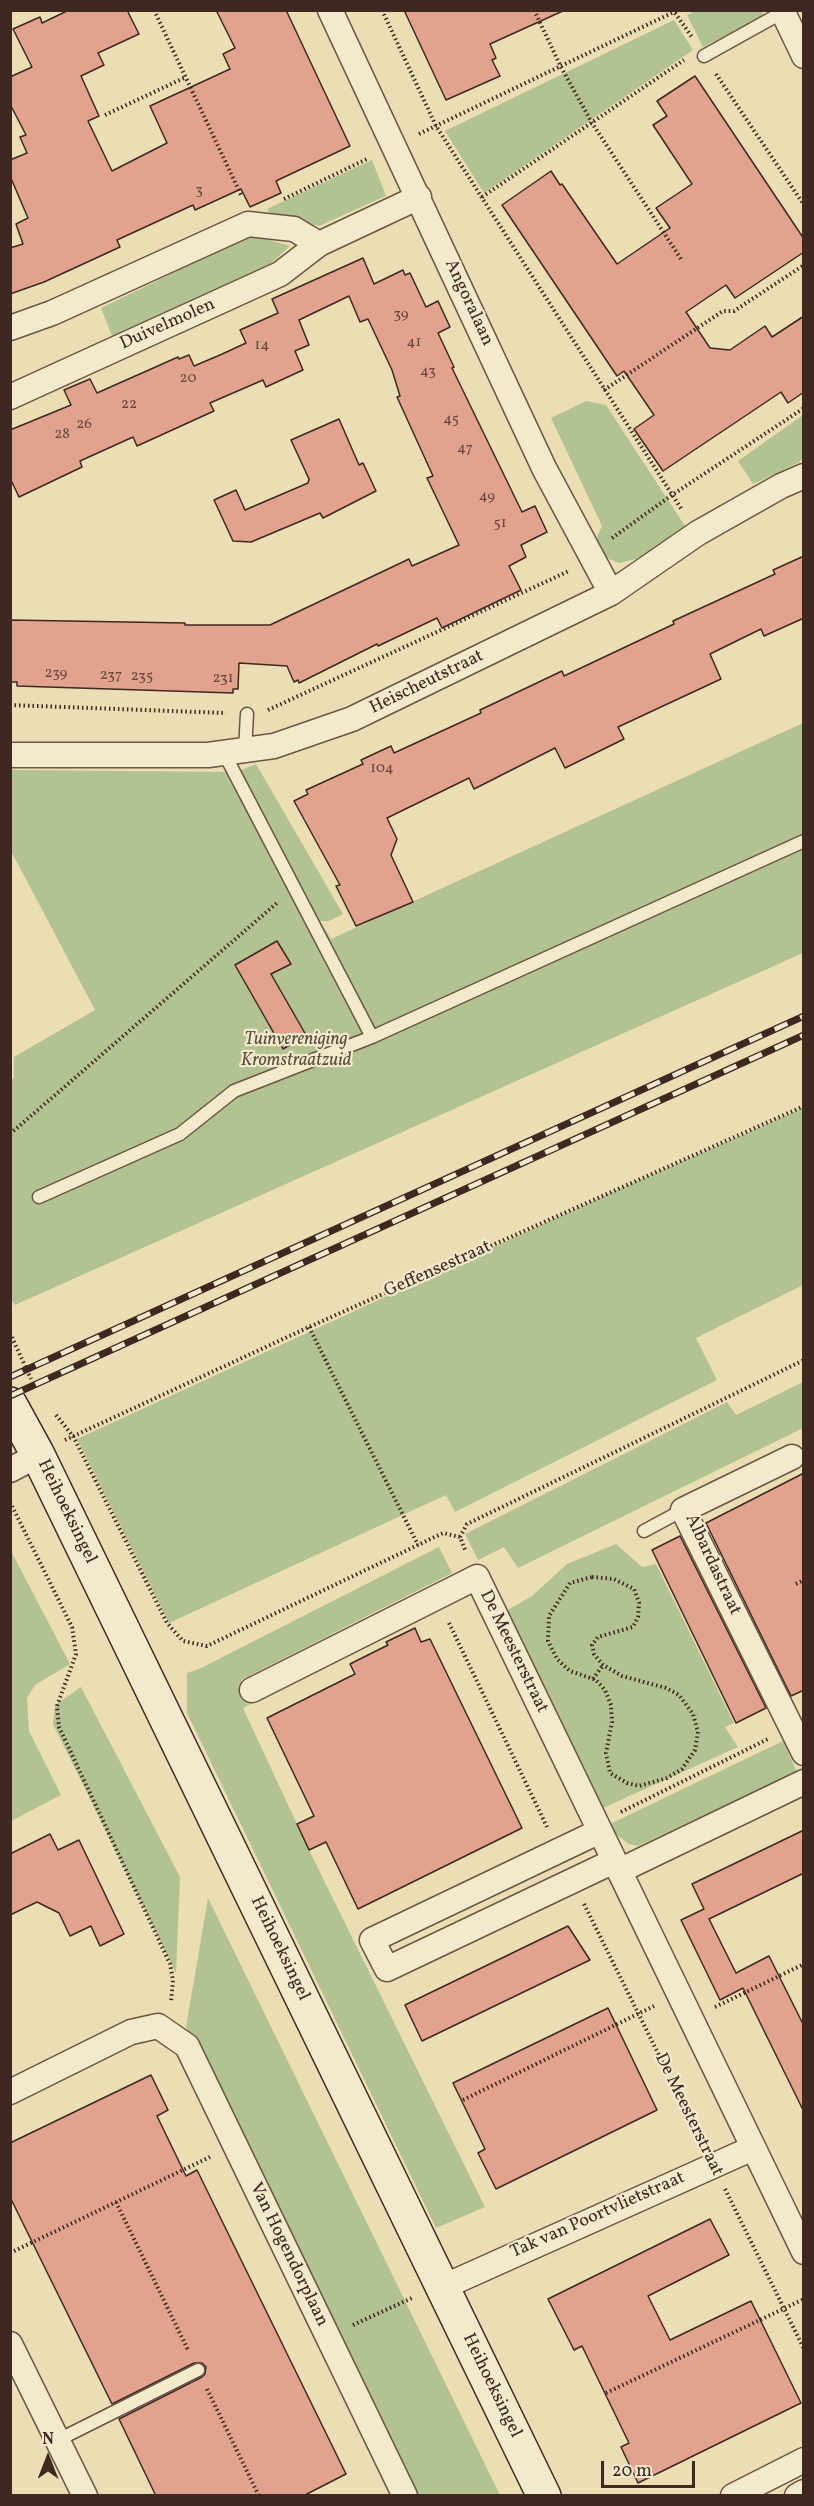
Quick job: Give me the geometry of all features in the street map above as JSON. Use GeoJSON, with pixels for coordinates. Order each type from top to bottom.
{"type":"FeatureCollection","features":[{"type":"Feature","properties":{"kind":"street","name":"Angoralaan"},"geometry":{"type":"LineString","coordinates":[[330,10],[544,468],[611,593]]}},
{"type":"Feature","properties":{"kind":"street"},"geometry":{"type":"LineString","coordinates":[[783,11],[804,56]]}},
{"type":"Feature","properties":{"kind":"street","name":"Duivelmolen"},"geometry":{"type":"LineString","coordinates":[[10,397],[280,274],[319,244],[418,197]]}},
{"type":"Feature","properties":{"kind":"street"},"geometry":{"type":"LineString","coordinates":[[10,328],[52,313],[249,219],[294,229],[319,244]]}},
{"type":"Feature","properties":{"kind":"street","name":"Heischeutstraat"},"geometry":{"type":"LineString","coordinates":[[10,755],[208,755],[274,746],[352,719],[611,593],[698,533],[780,486],[804,476]]}},
{"type":"Feature","properties":{"kind":"street","name":"Heihoeksingel"},"geometry":{"type":"LineString","coordinates":[[10,1404],[24,1462],[443,2287],[544,2496]]}},
{"type":"Feature","properties":{"kind":"street","name":"Albardastraat"},"geometry":{"type":"LineString","coordinates":[[792,1457],[683,1510],[804,1752]]}},
{"type":"Feature","properties":{"kind":"street","name":"De Meesterstraat"},"geometry":{"type":"LineString","coordinates":[[252,1690],[477,1577],[804,2252]]}},
{"type":"Feature","properties":{"kind":"street"},"geometry":{"type":"LineString","coordinates":[[598,1827],[558,1851],[372,1940],[387,1969],[572,1880],[617,1866],[804,1782]]}},
{"type":"Feature","properties":{"kind":"street"},"geometry":{"type":"LineString","coordinates":[[10,2092],[131,2032],[163,2029]]}},
{"type":"Feature","properties":{"kind":"street","name":"Van Hogendorplaan"},"geometry":{"type":"LineString","coordinates":[[163,2029],[187,2046],[328,2337],[399,2493]]}},
{"type":"Feature","properties":{"kind":"street","name":"Tak van Poortvlietstraat"},"geometry":{"type":"LineString","coordinates":[[443,2287],[712,2164],[753,2148]]}},
{"type":"Feature","properties":{"kind":"street"},"geometry":{"type":"LineString","coordinates":[[10,2344],[85,2496]]}},
{"type":"Feature","properties":{"kind":"street"},"geometry":{"type":"LineString","coordinates":[[733,2496],[804,2460]]}},
{"type":"Feature","properties":{"kind":"street"},"geometry":{"type":"LineString","coordinates":[[797,2496],[804,2492]]}},
{"type":"Feature","properties":{"kind":"lane"},"geometry":{"type":"LineString","coordinates":[[702,53],[783,11]]}},
{"type":"Feature","properties":{"kind":"lane"},"geometry":{"type":"LineString","coordinates":[[247,714],[235,752],[294,888],[372,1037]]}},
{"type":"Feature","properties":{"kind":"lane"},"geometry":{"type":"LineString","coordinates":[[39,1197],[180,1134],[234,1090],[372,1037],[804,841]]}},
{"type":"Feature","properties":{"kind":"lane"},"geometry":{"type":"LineString","coordinates":[[644,1531],[683,1510]]}},
{"type":"Feature","properties":{"kind":"lane"},"geometry":{"type":"LineString","coordinates":[[58,2440],[198,2370]]}},
{"type":"Feature","properties":{"kind":"path"},"geometry":{"type":"LineString","coordinates":[[154,10],[249,219],[394,146],[677,12],[804,205]]}},
{"type":"Feature","properties":{"kind":"path"},"geometry":{"type":"LineString","coordinates":[[382,10],[436,126],[698,533]]}},
{"type":"Feature","properties":{"kind":"path"},"geometry":{"type":"LineString","coordinates":[[534,10],[561,67],[592,123],[681,259]]}},
{"type":"Feature","properties":{"kind":"path"},"geometry":{"type":"LineString","coordinates":[[482,197],[702,53]]}},
{"type":"Feature","properties":{"kind":"path"},"geometry":{"type":"LineString","coordinates":[[105,115],[186,77]]}},
{"type":"Feature","properties":{"kind":"path"},"geometry":{"type":"LineString","coordinates":[[604,390],[723,311],[734,312],[804,265]]}},
{"type":"Feature","properties":{"kind":"path"},"geometry":{"type":"LineString","coordinates":[[10,705],[260,714],[592,560],[616,533],[804,408]]}},
{"type":"Feature","properties":{"kind":"path"},"geometry":{"type":"LineString","coordinates":[[10,1134],[294,888]]}},
{"type":"Feature","properties":{"kind":"path","name":"Geffensestraat"},"geometry":{"type":"LineString","coordinates":[[418,1545],[207,1646],[183,1641],[167,1623],[73,1436],[804,1106]]}},
{"type":"Feature","properties":{"kind":"path"},"geometry":{"type":"LineString","coordinates":[[309,1328],[418,1545],[443,1533],[460,1537]]}},
{"type":"Feature","properties":{"kind":"path"},"geometry":{"type":"LineString","coordinates":[[477,1577],[460,1537],[466,1524],[804,1360]]}},
{"type":"Feature","properties":{"kind":"path"},"geometry":{"type":"LineString","coordinates":[[10,1502],[72,1628],[75,1654],[57,1706],[59,1728],[170,1964],[173,1980],[163,2029]]}},
{"type":"Feature","properties":{"kind":"path"},"geometry":{"type":"LineString","coordinates":[[592,1577],[614,1579],[634,1589],[639,1603],[638,1617],[633,1627],[598,1638],[592,1645],[594,1654],[603,1665],[635,1681],[666,1688],[679,1695],[693,1714],[698,1732],[695,1750],[682,1769],[668,1778],[639,1786],[627,1783],[610,1773],[606,1753],[612,1722],[611,1705],[605,1690],[593,1679],[570,1671],[557,1659],[548,1641],[549,1616],[570,1583],[592,1577]]}},
{"type":"Feature","properties":{"kind":"path"},"geometry":{"type":"LineString","coordinates":[[796,1584],[804,1580]]}},
{"type":"Feature","properties":{"kind":"path"},"geometry":{"type":"LineString","coordinates":[[438,1598],[558,1851]]}},
{"type":"Feature","properties":{"kind":"path"},"geometry":{"type":"LineString","coordinates":[[593,1679],[603,1665]]}},
{"type":"Feature","properties":{"kind":"path"},"geometry":{"type":"LineString","coordinates":[[598,1827],[672,1786],[791,1728]]}},
{"type":"Feature","properties":{"kind":"path"},"geometry":{"type":"LineString","coordinates":[[668,1778],[672,1786]]}},
{"type":"Feature","properties":{"kind":"path","name":"De Meesterstraat"},"geometry":{"type":"LineString","coordinates":[[572,1880],[804,2349]]}},
{"type":"Feature","properties":{"kind":"path"},"geometry":{"type":"LineString","coordinates":[[691,2019],[804,1964]]}},
{"type":"Feature","properties":{"kind":"path"},"geometry":{"type":"LineString","coordinates":[[463,2100],[679,1994]]}},
{"type":"Feature","properties":{"kind":"path"},"geometry":{"type":"LineString","coordinates":[[10,2246],[12,2252],[235,2145]]}},
{"type":"Feature","properties":{"kind":"path"},"geometry":{"type":"LineString","coordinates":[[328,2337],[431,2290],[443,2287]]}},
{"type":"Feature","properties":{"kind":"path"},"geometry":{"type":"LineString","coordinates":[[606,2393],[804,2299]]}},
{"type":"Feature","properties":{"kind":"green space"},"geometry":{"type":"Polygon","coordinates":[[[761,10],[764,16],[703,47],[687,15],[696,11],[761,10]]]}},
{"type":"Feature","properties":{"kind":"green space"},"geometry":{"type":"Polygon","coordinates":[[[674,20],[693,50],[484,193],[445,131],[674,20]]]}},
{"type":"Feature","properties":{"kind":"green space"},"geometry":{"type":"Polygon","coordinates":[[[372,160],[386,196],[319,226],[271,214],[267,209],[372,160]]]}},
{"type":"Feature","properties":{"kind":"green space"},"geometry":{"type":"Polygon","coordinates":[[[251,235],[290,246],[270,264],[112,336],[101,308],[251,235]]]}},
{"type":"Feature","properties":{"kind":"green space"},"geometry":{"type":"Polygon","coordinates":[[[586,401],[606,405],[685,526],[640,558],[619,563],[607,558],[595,542],[602,526],[551,418],[586,401]]]}},
{"type":"Feature","properties":{"kind":"green space"},"geometry":{"type":"Polygon","coordinates":[[[803,415],[803,457],[800,462],[753,484],[738,461],[803,415]]]}},
{"type":"Feature","properties":{"kind":"green space","name":"Tuinvereniging Kromstraatzuid"},"geometry":{"type":"Polygon","coordinates":[[[803,723],[803,953],[15,1305],[10,1298],[10,1080],[14,1078],[14,1057],[95,1010],[11,851],[11,770],[237,772],[256,764],[343,914],[329,921],[320,921],[331,939],[803,723]]]}},
{"type":"Feature","properties":{"kind":"green space"},"geometry":{"type":"Polygon","coordinates":[[[803,1108],[803,1285],[696,1338],[717,1380],[455,1512],[446,1495],[169,1623],[77,1439],[617,1190],[803,1108]]]}},
{"type":"Feature","properties":{"kind":"green space"},"geometry":{"type":"Polygon","coordinates":[[[803,1382],[803,1428],[518,1568],[504,1547],[478,1560],[465,1534],[727,1402],[736,1415],[803,1382]]]}},
{"type":"Feature","properties":{"kind":"green space"},"geometry":{"type":"Polygon","coordinates":[[[616,1544],[642,1567],[656,1564],[734,1723],[725,1727],[738,1747],[603,1808],[506,1611],[532,1596],[567,1564],[616,1544]]]}},
{"type":"Feature","properties":{"kind":"green space"},"geometry":{"type":"Polygon","coordinates":[[[439,1547],[452,1573],[241,1680],[253,1703],[243,1708],[309,1850],[485,2207],[436,2228],[187,1713],[187,1673],[439,1547]]]}},
{"type":"Feature","properties":{"kind":"green space"},"geometry":{"type":"Polygon","coordinates":[[[11,1551],[70,1664],[35,1685],[27,1698],[29,1731],[61,1795],[11,1821],[11,1551]]]}},
{"type":"Feature","properties":{"kind":"green space"},"geometry":{"type":"Polygon","coordinates":[[[81,1687],[180,1877],[176,1973],[53,1724],[55,1705],[81,1687]]]}},
{"type":"Feature","properties":{"kind":"green space"},"geometry":{"type":"Polygon","coordinates":[[[783,1741],[797,1772],[638,1846],[629,1844],[617,1835],[610,1824],[783,1741]]]}},
{"type":"Feature","properties":{"kind":"green space"},"geometry":{"type":"Polygon","coordinates":[[[208,1898],[500,2495],[415,2495],[186,2027],[208,1898]]]}},
{"type":"Feature","properties":{"kind":"building"},"geometry":{"type":"Polygon","coordinates":[[[69,10],[127,10],[139,34],[98,53],[104,65],[81,76],[99,116],[88,121],[112,171],[167,143],[150,106],[230,69],[223,54],[235,48],[216,10],[286,10],[350,146],[276,181],[281,193],[250,207],[241,189],[195,210],[193,205],[117,240],[120,247],[44,282],[10,294],[10,248],[23,244],[16,224],[28,218],[10,176],[10,160],[27,153],[20,137],[26,135],[10,104],[10,77],[32,67],[13,29],[40,17],[42,23],[69,10]]]}},
{"type":"Feature","properties":{"kind":"building"},"geometry":{"type":"Polygon","coordinates":[[[404,10],[565,10],[490,44],[496,58],[492,60],[500,76],[446,100],[404,10]]]}},
{"type":"Feature","properties":{"kind":"building"},"geometry":{"type":"Polygon","coordinates":[[[695,76],[804,239],[804,252],[735,298],[726,285],[686,312],[710,348],[730,350],[765,326],[772,337],[804,316],[804,392],[788,403],[781,392],[663,471],[634,429],[654,415],[624,371],[617,376],[502,205],[551,171],[617,264],[670,228],[656,208],[692,184],[653,125],[667,116],[657,101],[695,76]]]}},
{"type":"Feature","properties":{"kind":"building"},"geometry":{"type":"Polygon","coordinates":[[[363,258],[374,284],[403,270],[405,275],[410,273],[426,307],[438,301],[450,327],[438,333],[454,367],[452,368],[522,512],[535,506],[547,532],[521,545],[526,557],[509,566],[521,590],[442,628],[437,618],[378,646],[377,644],[299,683],[298,680],[294,682],[287,666],[239,663],[238,689],[233,689],[233,693],[17,686],[17,682],[11,682],[10,620],[270,625],[409,559],[412,566],[459,545],[427,478],[433,476],[397,397],[400,396],[392,370],[368,319],[360,322],[349,296],[299,320],[309,345],[295,351],[303,370],[266,387],[263,380],[210,403],[214,411],[137,446],[133,437],[80,461],[82,467],[19,497],[10,478],[10,430],[71,405],[64,390],[90,379],[97,393],[178,357],[179,359],[189,355],[194,366],[220,355],[246,343],[240,330],[278,313],[272,299],[363,258]]]}},
{"type":"Feature","properties":{"kind":"building"},"geometry":{"type":"Polygon","coordinates":[[[339,419],[359,465],[363,463],[376,491],[323,518],[320,513],[251,542],[233,541],[214,500],[236,490],[245,510],[308,483],[309,479],[291,440],[339,419]]]}},
{"type":"Feature","properties":{"kind":"building"},"geometry":{"type":"Polygon","coordinates":[[[804,556],[804,618],[764,636],[761,629],[710,654],[721,679],[618,727],[624,739],[565,768],[555,748],[474,789],[469,778],[387,818],[397,839],[391,855],[413,902],[356,926],[336,886],[340,885],[294,801],[308,794],[306,790],[363,764],[361,760],[391,746],[394,753],[481,713],[480,710],[562,671],[564,676],[674,624],[673,621],[775,574],[773,570],[804,556]]]}},
{"type":"Feature","properties":{"kind":"building"},"geometry":{"type":"Polygon","coordinates":[[[277,941],[291,964],[271,974],[306,1035],[283,1049],[235,965],[277,941]]]}},
{"type":"Feature","properties":{"kind":"building"},"geometry":{"type":"Polygon","coordinates":[[[804,1473],[804,1690],[791,1696],[706,1523],[804,1473]]]}},
{"type":"Feature","properties":{"kind":"building"},"geometry":{"type":"Polygon","coordinates":[[[680,1536],[766,1708],[736,1723],[652,1550],[680,1536]]]}},
{"type":"Feature","properties":{"kind":"building"},"geometry":{"type":"Polygon","coordinates":[[[415,1628],[421,1642],[430,1639],[522,1828],[358,1909],[326,1842],[309,1850],[297,1824],[314,1816],[267,1718],[355,1674],[350,1664],[388,1645],[386,1642],[415,1628]]]}},
{"type":"Feature","properties":{"kind":"building"},"geometry":{"type":"Polygon","coordinates":[[[804,1830],[804,1873],[709,1919],[736,1973],[769,1956],[804,2026],[804,2112],[743,1988],[720,2000],[681,1920],[704,1909],[692,1884],[804,1830]]]}},
{"type":"Feature","properties":{"kind":"building"},"geometry":{"type":"Polygon","coordinates":[[[50,1834],[58,1850],[79,1840],[124,1934],[100,1946],[91,1926],[70,1936],[59,1913],[37,1902],[10,1915],[10,1854],[50,1834]]]}},
{"type":"Feature","properties":{"kind":"building"},"geometry":{"type":"Polygon","coordinates":[[[568,1926],[590,1960],[422,2041],[405,2005],[568,1926]]]}},
{"type":"Feature","properties":{"kind":"building"},"geometry":{"type":"Polygon","coordinates":[[[608,2008],[657,2110],[496,2189],[478,2153],[485,2149],[453,2083],[608,2008]]]}},
{"type":"Feature","properties":{"kind":"building"},"geometry":{"type":"Polygon","coordinates":[[[151,2075],[168,2110],[157,2116],[186,2176],[197,2170],[346,2474],[303,2496],[156,2496],[119,2419],[202,2377],[206,2367],[202,2363],[194,2363],[112,2404],[10,2197],[10,2143],[151,2075]]]}},
{"type":"Feature","properties":{"kind":"building"},"geometry":{"type":"Polygon","coordinates":[[[710,2219],[729,2255],[648,2296],[670,2340],[751,2301],[801,2403],[638,2483],[621,2447],[629,2443],[582,2346],[574,2350],[548,2299],[710,2219]]]}},
{"type":"Feature","properties":{"kind":"railway"},"geometry":{"type":"LineString","coordinates":[[10,1377],[804,1016]]}},
{"type":"Feature","properties":{"kind":"railway"},"geometry":{"type":"LineString","coordinates":[[10,1396],[804,1035]]}}]}
